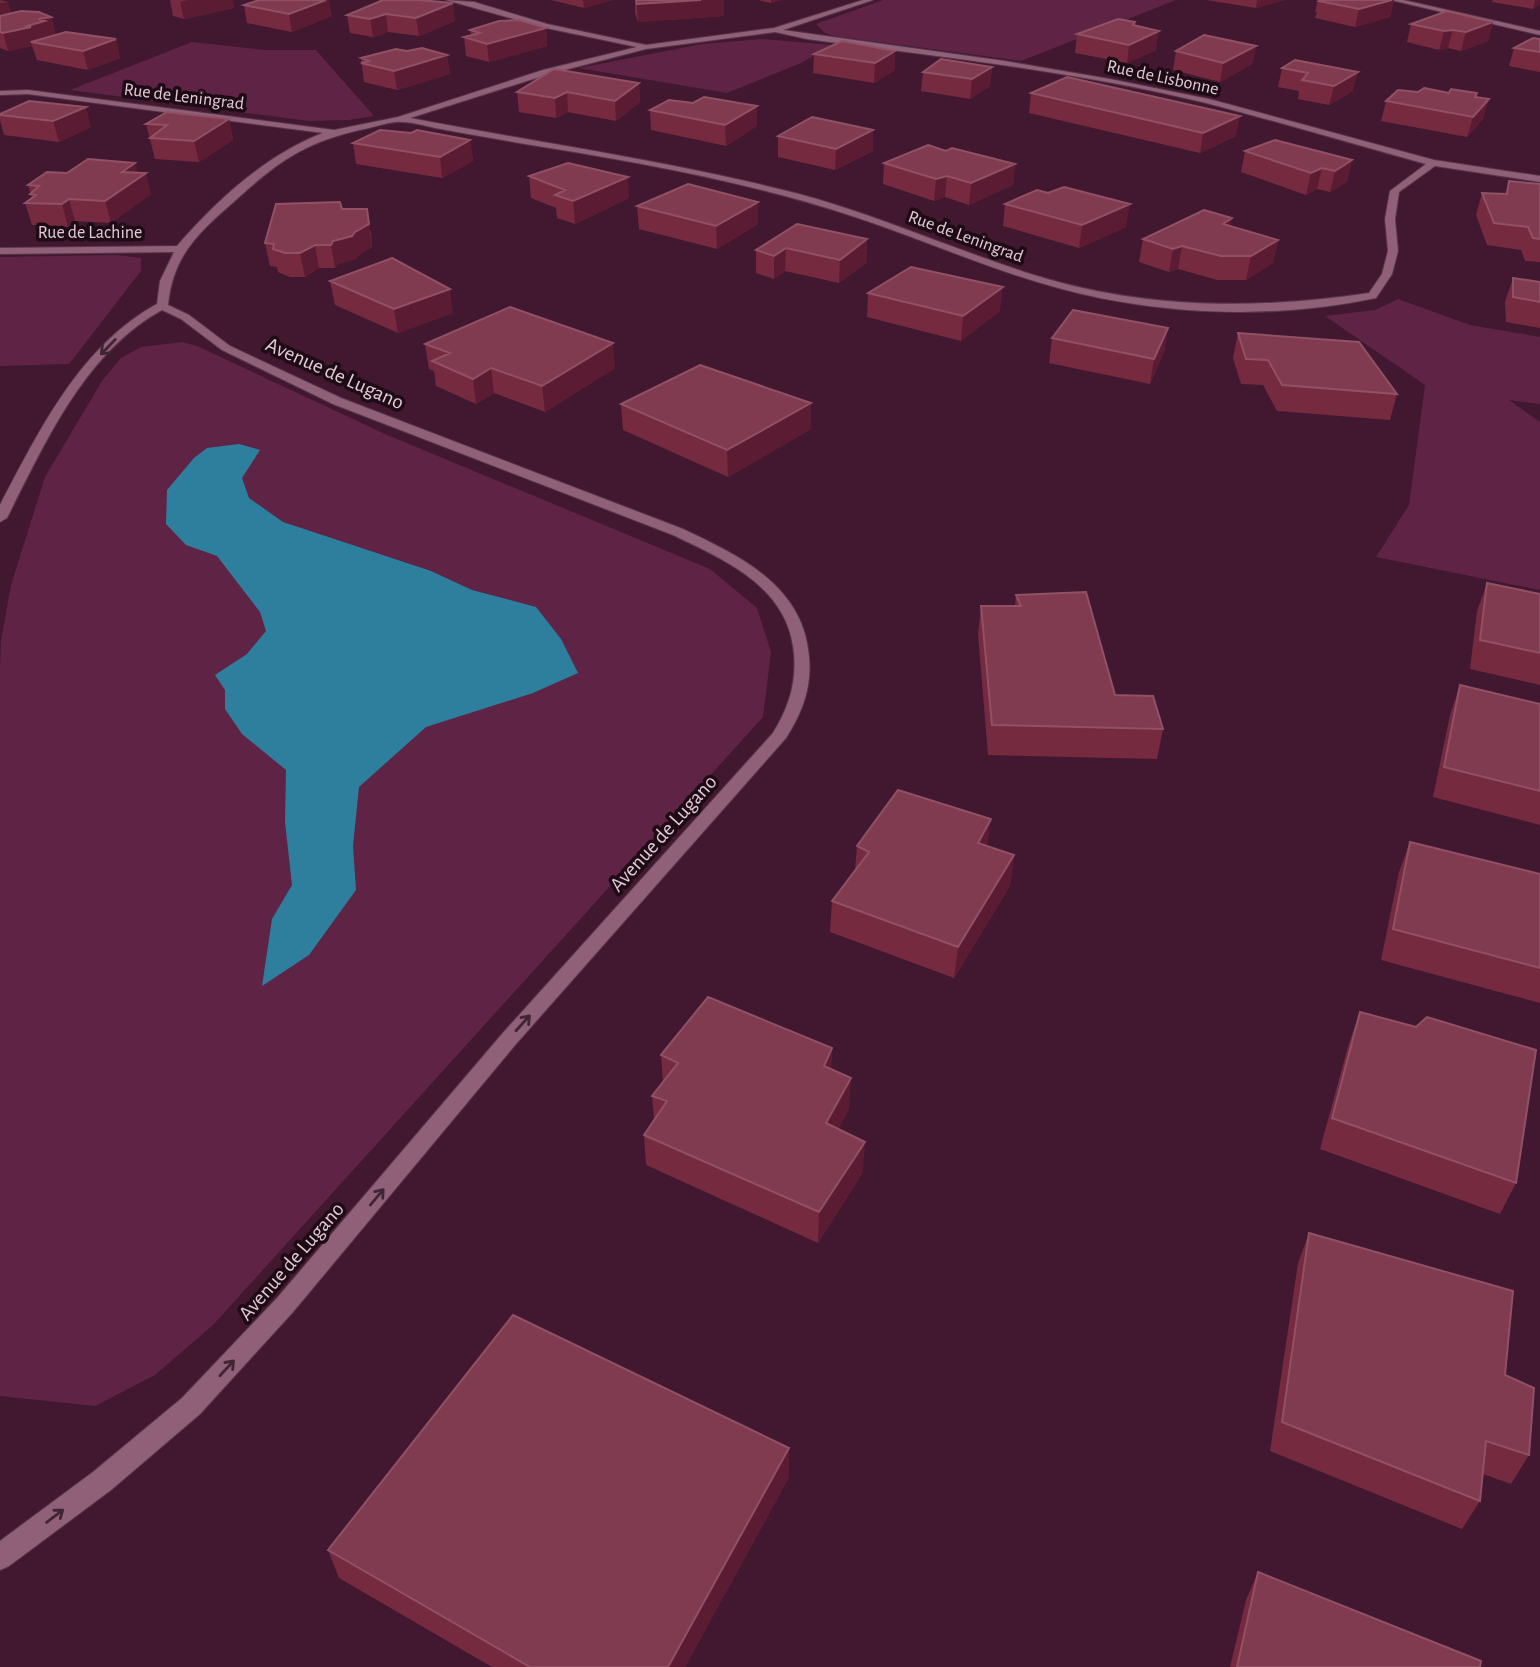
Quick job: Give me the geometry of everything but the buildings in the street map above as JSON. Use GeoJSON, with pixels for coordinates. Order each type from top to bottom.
{"type":"FeatureCollection","features":[{"type":"Feature","properties":{"kind":"street"},"geometry":{"type":"LineString","coordinates":[[449,0],[474,4],[546,26],[646,47]]}},
{"type":"Feature","properties":{"kind":"street"},"geometry":{"type":"LineString","coordinates":[[0,518],[33,457],[95,360],[131,324],[162,306],[165,281],[180,249],[199,227],[269,165],[310,141],[335,132],[400,119],[513,81],[646,47],[775,30],[870,0]]}},
{"type":"Feature","properties":{"kind":"street"},"geometry":{"type":"LineString","coordinates":[[1394,0],[1540,33]]}},
{"type":"Feature","properties":{"kind":"street","name":"Rue de Lisbonne"},"geometry":{"type":"LineString","coordinates":[[775,30],[807,37],[1005,62],[1110,81],[1206,101],[1433,163],[1540,179]]}},
{"type":"Feature","properties":{"kind":"street","name":"Rue de Leningrad"},"geometry":{"type":"LineString","coordinates":[[0,83],[28,92]]}},
{"type":"Feature","properties":{"kind":"street","name":"Rue de Leningrad"},"geometry":{"type":"LineString","coordinates":[[0,93],[28,92],[335,132]]}},
{"type":"Feature","properties":{"kind":"street","name":"Rue de Leningrad"},"geometry":{"type":"LineString","coordinates":[[400,119],[590,151],[729,180],[859,215],[1058,285],[1146,303],[1244,311],[1314,306],[1372,296],[1387,274],[1393,251],[1390,219],[1395,191],[1433,163]]}},
{"type":"Feature","properties":{"kind":"street","name":"Rue de Lachine"},"geometry":{"type":"LineString","coordinates":[[0,251],[180,249]]}},
{"type":"Feature","properties":{"kind":"street","name":"Avenue de Lugano"},"geometry":{"type":"LineString","coordinates":[[0,1557],[102,1481],[191,1406],[285,1305],[509,1039],[780,734],[793,712],[800,690],[802,649],[794,622],[780,596],[751,572],[718,551],[678,532],[337,401],[226,348],[185,317],[162,306]]}},
{"type":"Feature","properties":{"kind":"shaded area"},"geometry":{"type":"Polygon","coordinates":[[[883,0],[1176,0],[1021,61],[834,36],[825,33],[816,24],[883,0]]]}},
{"type":"Feature","properties":{"kind":"shaded area"},"geometry":{"type":"Polygon","coordinates":[[[762,39],[833,45],[801,63],[727,93],[579,68],[702,44],[762,39]]]}},
{"type":"Feature","properties":{"kind":"shaded area"},"geometry":{"type":"Polygon","coordinates":[[[192,42],[265,50],[316,50],[374,116],[309,121],[70,90],[192,42]]]}},
{"type":"Feature","properties":{"kind":"shaded area"},"geometry":{"type":"Polygon","coordinates":[[[117,255],[141,258],[141,271],[69,364],[0,366],[0,257],[117,255]]]}},
{"type":"Feature","properties":{"kind":"shaded area"},"geometry":{"type":"Polygon","coordinates":[[[1398,299],[1470,325],[1540,337],[1540,404],[1509,400],[1540,422],[1540,590],[1376,557],[1409,505],[1425,385],[1325,316],[1375,310],[1398,299]]]}},
{"type":"Feature","properties":{"kind":"shaded area"},"geometry":{"type":"Polygon","coordinates":[[[182,342],[197,346],[385,434],[710,569],[757,608],[771,652],[763,717],[213,1325],[155,1375],[95,1406],[0,1396],[1,641],[11,585],[45,477],[102,381],[121,358],[141,347],[182,342]]]}},
{"type":"Feature","properties":{"kind":"water"},"geometry":{"type":"Polygon","coordinates":[[[239,444],[260,450],[242,478],[249,498],[283,522],[431,571],[472,590],[536,607],[561,639],[578,673],[533,693],[426,727],[359,787],[353,846],[356,890],[309,955],[262,986],[272,919],[292,885],[285,822],[286,770],[242,734],[225,709],[225,690],[215,675],[247,654],[266,631],[260,612],[217,556],[186,545],[166,524],[167,490],[194,458],[207,448],[239,444]]]}}]}
